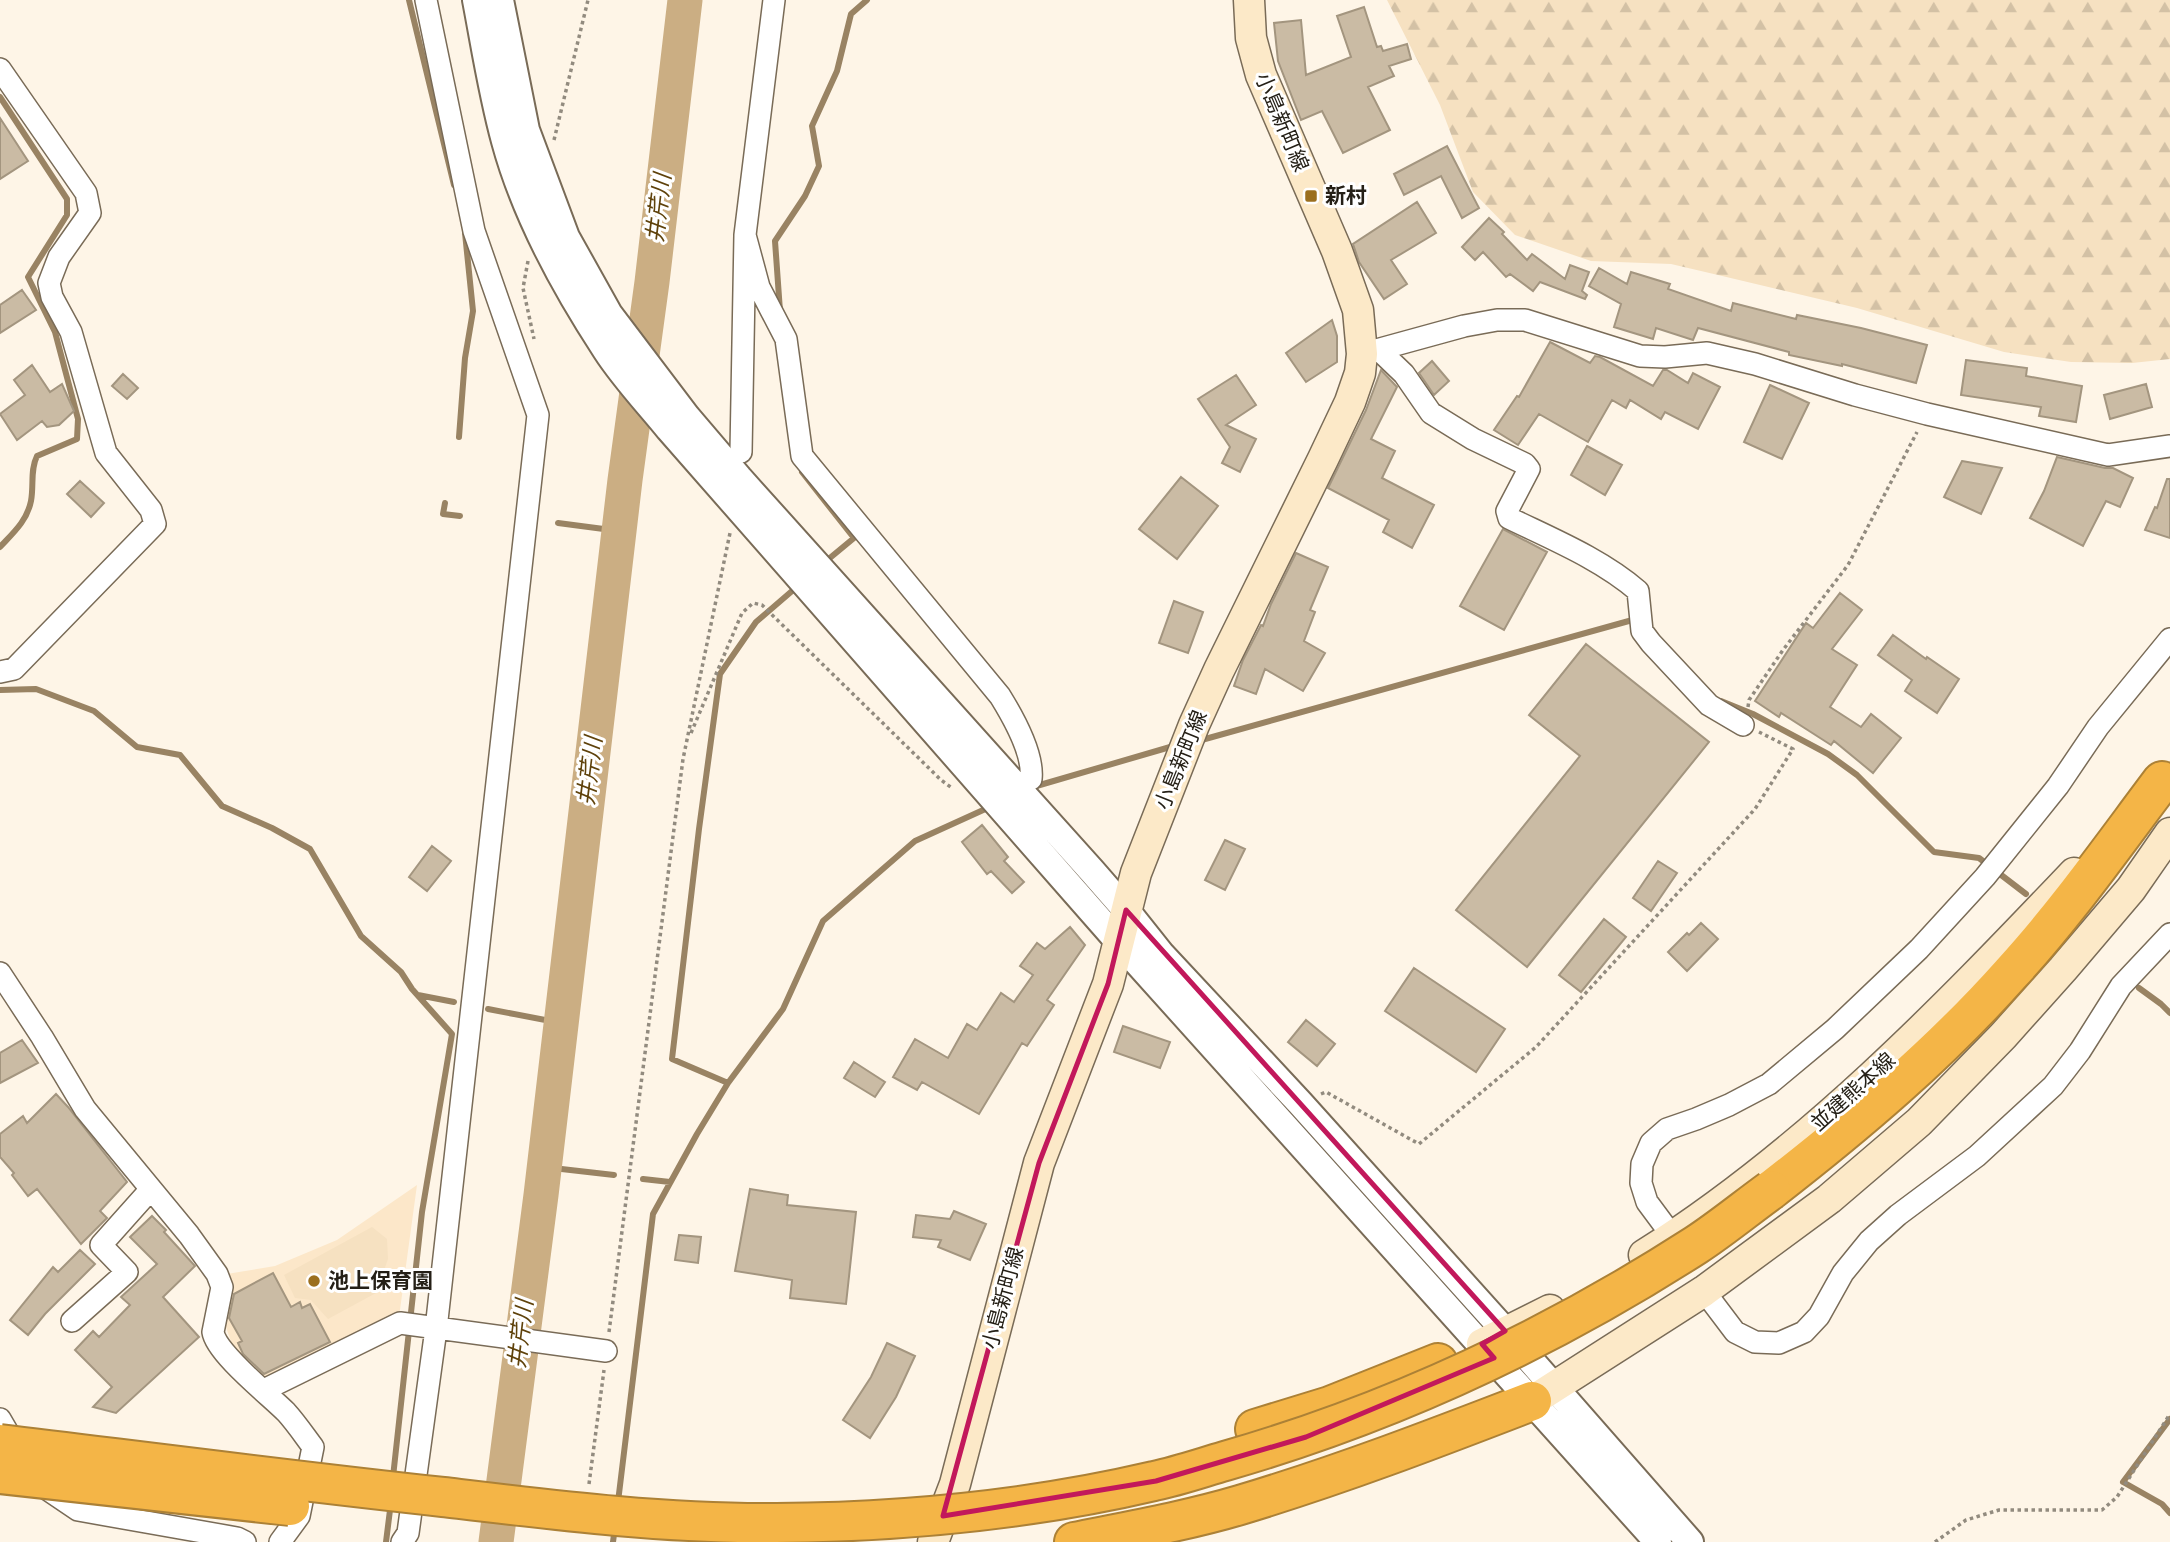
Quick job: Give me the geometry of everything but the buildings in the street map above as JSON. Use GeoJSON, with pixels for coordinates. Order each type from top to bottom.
{"type":"FeatureCollection","features":[{"type":"Feature","properties":{"kind":"highway"},"geometry":{"type":"LineString","coordinates":[[879,1542],[991,1531],[1085,1514],[1240,1478],[1436,1408],[1551,1354],[1658,1291],[1778,1198],[1845,1132],[1966,1022],[2012,972],[2167,788]]}},
{"type":"Feature","properties":{"kind":"highway"},"geometry":{"type":"LineString","coordinates":[[0,1444],[548,1509],[689,1521],[774,1523],[933,1517],[1068,1499],[1156,1481],[1306,1437],[1425,1391],[1542,1335],[1778,1198]]}},
{"type":"Feature","properties":{"kind":"highway"},"geometry":{"type":"LineString","coordinates":[[774,1523],[1093,1470],[1255,1429],[1404,1378],[1493,1338]]}},
{"type":"Feature","properties":{"kind":"highway"},"geometry":{"type":"LineString","coordinates":[[1074,1542],[1238,1506],[1330,1477],[1543,1394]]}},
{"type":"Feature","properties":{"kind":"highway"},"geometry":{"type":"LineString","coordinates":[[0,1474],[619,1542]]}},
{"type":"Feature","properties":{"kind":"main road","name":"小島新町線"},"geometry":{"type":"LineString","coordinates":[[933,1542],[955,1484],[1039,1163],[1108,984],[1136,873],[1194,725],[1350,402],[1370,352],[1341,263],[1261,75],[1251,38],[1249,0]]}},
{"type":"Feature","properties":{"kind":"main road","name":"並建熊本線"},"geometry":{"type":"LineString","coordinates":[[1493,1338],[1579,1297],[1672,1237],[1767,1166],[1859,1089],[2167,788]]}},
{"type":"Feature","properties":{"kind":"main road"},"geometry":{"type":"LineString","coordinates":[[1543,1394],[1704,1292],[1829,1199],[1919,1122],[2003,1036],[2063,969],[2132,889],[2170,833]]}},
{"type":"Feature","properties":{"kind":"street"},"geometry":{"type":"LineString","coordinates":[[402,1542],[408,1533],[438,1329],[538,415],[474,232],[426,0]]}},
{"type":"Feature","properties":{"kind":"street"},"geometry":{"type":"LineString","coordinates":[[476,0],[506,144],[534,221],[553,262],[607,352],[669,429],[1118,941],[1493,1338],[1596,1454],[1690,1542]]}},
{"type":"Feature","properties":{"kind":"street"},"geometry":{"type":"LineString","coordinates":[[500,0],[527,130],[566,237],[609,314],[687,417],[740,465],[1126,910],[1161,954],[1300,1104],[1493,1338]]}},
{"type":"Feature","properties":{"kind":"street"},"geometry":{"type":"LineString","coordinates":[[740,465],[745,235],[774,0]]}},
{"type":"Feature","properties":{"kind":"street"},"geometry":{"type":"LineString","coordinates":[[0,69],[86,193],[90,213],[59,257],[49,283],[52,297],[71,332],[106,453],[151,510],[155,524],[14,669],[0,672]]}},
{"type":"Feature","properties":{"kind":"street"},"geometry":{"type":"LineString","coordinates":[[745,235],[759,287],[786,339],[802,456],[1000,696],[1015,720],[1032,769],[1031,779],[991,795]]}},
{"type":"Feature","properties":{"kind":"street"},"geometry":{"type":"LineString","coordinates":[[1370,352],[1464,326],[1497,320],[1525,320],[1640,356],[1665,357],[1707,353],[1755,364],[1927,414],[2108,455],[2170,446]]}},
{"type":"Feature","properties":{"kind":"street"},"geometry":{"type":"LineString","coordinates":[[1370,352],[1404,374],[1430,413],[1473,439],[1525,464],[1529,469],[1507,511],[1509,517],[1580,553],[1639,590],[1642,631],[1651,643],[1709,705],[1743,725]]}},
{"type":"Feature","properties":{"kind":"street"},"geometry":{"type":"LineString","coordinates":[[1672,1237],[1647,1202],[1641,1183],[1642,1164],[1651,1143],[1667,1129],[1729,1105],[1769,1084],[1835,1029],[1919,949],[1985,877],[2058,786],[2098,727],[2170,639]]}},
{"type":"Feature","properties":{"kind":"street"},"geometry":{"type":"LineString","coordinates":[[1704,1292],[1735,1332],[1755,1342],[1779,1343],[1804,1332],[1819,1316],[1843,1273],[1869,1241],[1898,1215],[1977,1156],[2053,1086],[2080,1051],[2121,986],[2170,934]]}},
{"type":"Feature","properties":{"kind":"street"},"geometry":{"type":"LineString","coordinates":[[0,973],[85,1109],[189,1236],[217,1275],[222,1287],[214,1338],[229,1359],[287,1414],[313,1447],[299,1516],[281,1542]]}},
{"type":"Feature","properties":{"kind":"street"},"geometry":{"type":"LineString","coordinates":[[72,1321],[127,1272],[101,1245],[151,1189]]}},
{"type":"Feature","properties":{"kind":"street"},"geometry":{"type":"LineString","coordinates":[[264,1390],[400,1323],[606,1351]]}},
{"type":"Feature","properties":{"kind":"street"},"geometry":{"type":"LineString","coordinates":[[0,1419],[37,1482],[79,1510],[237,1538],[246,1542]]}},
{"type":"Feature","properties":{"kind":"street"},"geometry":{"type":"LineString","coordinates":[[1596,1454],[1658,1542]]}},
{"type":"Feature","properties":{"kind":"path"},"geometry":{"type":"LineString","coordinates":[[1300,1104],[1326,1092],[1419,1144],[1536,1047],[1755,809],[1793,749],[1743,725],[1749,700],[1783,650],[1848,565],[1927,414]]}},
{"type":"Feature","properties":{"kind":"path"},"geometry":{"type":"LineString","coordinates":[[588,1490],[683,759],[736,505]]}},
{"type":"Feature","properties":{"kind":"path"},"geometry":{"type":"LineString","coordinates":[[688,741],[742,613],[753,603],[762,605],[778,620],[941,780],[968,800],[979,802],[991,795]]}},
{"type":"Feature","properties":{"kind":"path"},"geometry":{"type":"LineString","coordinates":[[1935,1542],[1966,1520],[1999,1510],[2102,1510],[2117,1497],[2170,1414]]}},
{"type":"Feature","properties":{"kind":"highlighted area"},"geometry":{"type":"Polygon","coordinates":[[[1126,910],[1505,1331],[1482,1344],[1494,1358],[1306,1437],[1156,1481],[943,1516],[1039,1163],[1108,984],[1126,910]]]}},
{"type":"Feature","properties":{"kind":"shaded area","name":"池上保育園"},"geometry":{"type":"Polygon","coordinates":[[[417,1185],[399,1317],[266,1379],[251,1376],[237,1359],[219,1307],[221,1275],[275,1266],[337,1240],[417,1185]]]}},
{"type":"Feature","properties":{"kind":"green space"},"geometry":{"type":"Polygon","coordinates":[[[1387,0],[2170,0],[2170,359],[2132,363],[2071,362],[2004,352],[1857,308],[1671,264],[1591,261],[1515,235],[1473,192],[1440,105],[1387,0]]]}},
{"type":"Feature","properties":{"kind":"green space"},"geometry":{"type":"Polygon","coordinates":[[[372,1227],[387,1239],[388,1259],[376,1293],[328,1319],[311,1300],[295,1298],[284,1275],[372,1227]]]}},
{"type":"Feature","properties":{"kind":"waterway"},"geometry":{"type":"LineString","coordinates":[[409,0],[454,185]]}},
{"type":"Feature","properties":{"kind":"waterway","name":"井芹川"},"geometry":{"type":"LineString","coordinates":[[496,1542],[541,1195],[625,480],[652,282],[685,0]]}},
{"type":"Feature","properties":{"kind":"waterway"},"geometry":{"type":"LineString","coordinates":[[780,311],[775,241],[805,196],[819,166],[812,126],[837,71],[851,14],[867,0]]}},
{"type":"Feature","properties":{"kind":"waterway"},"geometry":{"type":"LineString","coordinates":[[0,97],[67,199],[67,215],[28,277],[55,332],[78,419],[77,439],[37,456],[29,508],[19,526],[0,547]]}},
{"type":"Feature","properties":{"kind":"waterway"},"geometry":{"type":"LineString","coordinates":[[459,437],[465,358],[473,311],[465,233]]}},
{"type":"Feature","properties":{"kind":"waterway"},"geometry":{"type":"LineString","coordinates":[[802,472],[854,538],[825,562]]}},
{"type":"Feature","properties":{"kind":"waterway"},"geometry":{"type":"LineString","coordinates":[[445,503],[443,514],[460,516]]}},
{"type":"Feature","properties":{"kind":"waterway"},"geometry":{"type":"LineString","coordinates":[[558,523],[619,531]]}},
{"type":"Feature","properties":{"kind":"waterway"},"geometry":{"type":"LineString","coordinates":[[728,1083],[672,1059],[720,674],[756,622],[799,585]]}},
{"type":"Feature","properties":{"kind":"waterway"},"geometry":{"type":"LineString","coordinates":[[1198,741],[1636,619]]}},
{"type":"Feature","properties":{"kind":"waterway"},"geometry":{"type":"LineString","coordinates":[[0,690],[36,689],[94,711],[137,747],[180,755],[222,806],[272,828],[310,849],[361,936],[401,972],[412,989],[452,1034],[422,1212],[393,1477]]}},
{"type":"Feature","properties":{"kind":"waterway"},"geometry":{"type":"LineString","coordinates":[[1721,701],[1753,714],[1828,754],[1857,775],[1934,852],[1979,858],[2026,894]]}},
{"type":"Feature","properties":{"kind":"waterway"},"geometry":{"type":"LineString","coordinates":[[1033,787],[1177,745]]}},
{"type":"Feature","properties":{"kind":"waterway"},"geometry":{"type":"LineString","coordinates":[[618,1502],[653,1214],[728,1083],[783,1009],[823,921],[915,841],[992,806]]}},
{"type":"Feature","properties":{"kind":"waterway"},"geometry":{"type":"LineString","coordinates":[[2139,988],[2170,1013]]}},
{"type":"Feature","properties":{"kind":"waterway"},"geometry":{"type":"LineString","coordinates":[[418,995],[454,1002]]}},
{"type":"Feature","properties":{"kind":"waterway"},"geometry":{"type":"LineString","coordinates":[[488,1009],[561,1023]]}},
{"type":"Feature","properties":{"kind":"waterway"},"geometry":{"type":"LineString","coordinates":[[544,1167],[614,1175]]}},
{"type":"Feature","properties":{"kind":"waterway"},"geometry":{"type":"LineString","coordinates":[[643,1179],[670,1182]]}},
{"type":"Feature","properties":{"kind":"waterway"},"geometry":{"type":"LineString","coordinates":[[2170,1419],[2123,1482],[2162,1504],[2170,1513]]}},
{"type":"Feature","properties":{"kind":"waterway"},"geometry":{"type":"LineString","coordinates":[[386,1542],[391,1502]]}},
{"type":"Feature","properties":{"kind":"waterway"},"geometry":{"type":"LineString","coordinates":[[613,1542],[615,1527]]}},
{"type":"Feature","properties":{"kind":"place","name":"新村"},"geometry":{"type":"Point","coordinates":[1311,196]}},
{"type":"Feature","properties":{"kind":"place","name":"池上保育園"},"geometry":{"type":"Point","coordinates":[314,1281]}}]}
